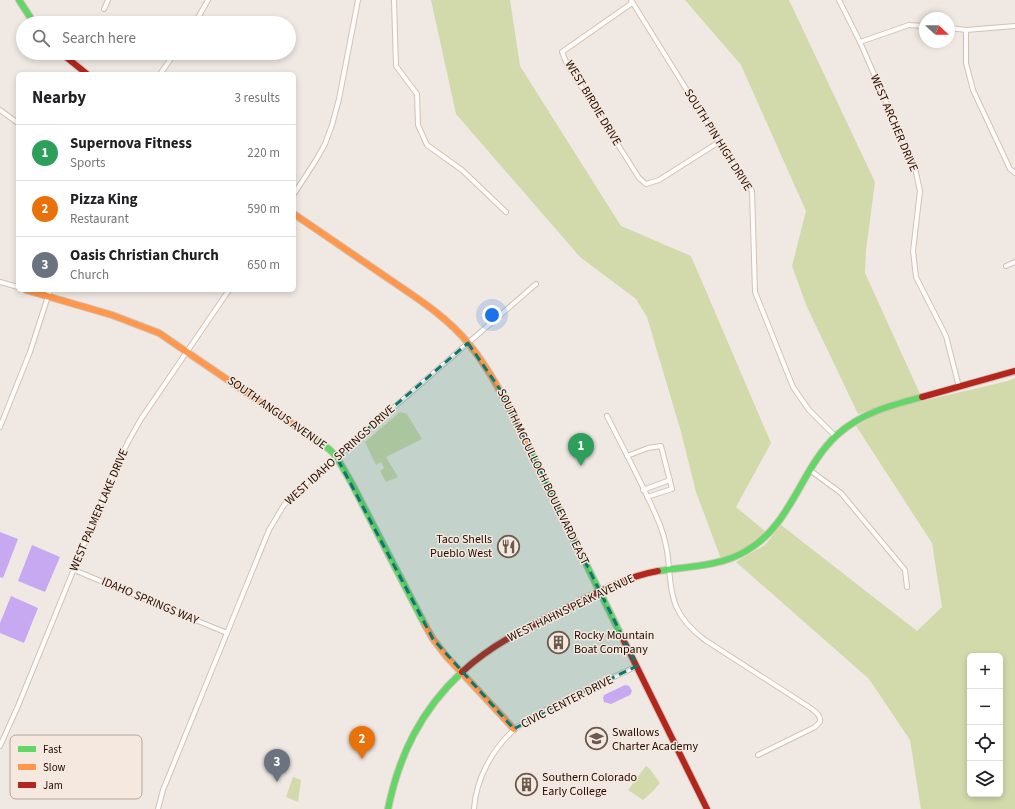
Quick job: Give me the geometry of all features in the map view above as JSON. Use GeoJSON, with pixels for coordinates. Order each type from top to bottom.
{"type":"FeatureCollection","features":[{"type":"Feature","properties":{"kind":"street"},"geometry":{"type":"LineString","coordinates":[[19,0],[29,16]]}},
{"type":"Feature","properties":{"kind":"street"},"geometry":{"type":"LineString","coordinates":[[104,9],[108,0]]}},
{"type":"Feature","properties":{"kind":"street"},"geometry":{"type":"LineString","coordinates":[[199,16],[208,0]]}},
{"type":"Feature","properties":{"kind":"street"},"geometry":{"type":"LineString","coordinates":[[296,191],[316,160],[332,125],[339,99],[358,0]]}},
{"type":"Feature","properties":{"kind":"street"},"geometry":{"type":"LineString","coordinates":[[394,0],[396,66],[417,94],[418,124],[427,145],[462,170],[506,212]]}},
{"type":"Feature","properties":{"kind":"street","name":"WEST ARCHER DRIVE"},"geometry":{"type":"LineString","coordinates":[[839,0],[860,42],[915,168],[920,191],[913,251],[916,277],[946,336],[959,387]]}},
{"type":"Feature","properties":{"kind":"street","name":"SOUTH PIN HIGH DRIVE"},"geometry":{"type":"LineString","coordinates":[[632,2],[719,142],[752,191],[755,292],[793,387],[809,410],[836,437]]}},
{"type":"Feature","properties":{"kind":"street","name":"WEST BIRDIE DRIVE"},"geometry":{"type":"LineString","coordinates":[[632,2],[562,52],[567,64],[639,178],[646,184],[659,180],[719,142]]}},
{"type":"Feature","properties":{"kind":"street"},"geometry":{"type":"LineString","coordinates":[[860,42],[909,25],[919,26]]}},
{"type":"Feature","properties":{"kind":"street"},"geometry":{"type":"LineString","coordinates":[[955,29],[966,30],[1015,26]]}},
{"type":"Feature","properties":{"kind":"street"},"geometry":{"type":"LineString","coordinates":[[966,30],[966,63],[973,90],[1010,169],[1015,172]]}},
{"type":"Feature","properties":{"kind":"street"},"geometry":{"type":"LineString","coordinates":[[70,60],[85,72]]}},
{"type":"Feature","properties":{"kind":"street"},"geometry":{"type":"LineString","coordinates":[[161,72],[170,60]]}},
{"type":"Feature","properties":{"kind":"street"},"geometry":{"type":"LineString","coordinates":[[0,110],[16,122]]}},
{"type":"Feature","properties":{"kind":"street","name":"SOUTH MCCULLOCH BOULEVARD EAST"},"geometry":{"type":"LineString","coordinates":[[296,215],[428,306],[468,343],[484,363],[499,388],[707,809]]}},
{"type":"Feature","properties":{"kind":"street"},"geometry":{"type":"LineString","coordinates":[[1006,266],[1015,262]]}},
{"type":"Feature","properties":{"kind":"street"},"geometry":{"type":"LineString","coordinates":[[0,282],[16,286]]}},
{"type":"Feature","properties":{"kind":"street","name":"WEST IDAHO SPRINGS DRIVE"},"geometry":{"type":"LineString","coordinates":[[158,809],[164,790],[227,633],[277,514],[302,486],[536,284]]}},
{"type":"Feature","properties":{"kind":"street","name":"SOUTH ANGUS AVENUE"},"geometry":{"type":"LineString","coordinates":[[32,292],[112,315],[159,333],[318,441],[336,456],[430,634],[447,656],[514,729]]}},
{"type":"Feature","properties":{"kind":"street"},"geometry":{"type":"LineString","coordinates":[[0,427],[30,352],[49,292]]}},
{"type":"Feature","properties":{"kind":"street","name":"WEST PALMER LAKE DRIVE"},"geometry":{"type":"LineString","coordinates":[[0,746],[18,706],[114,471],[128,442],[141,419],[227,292]]}},
{"type":"Feature","properties":{"kind":"street","name":"WEST HAHNS PEAK AVENUE"},"geometry":{"type":"LineString","coordinates":[[388,809],[396,773],[413,735],[434,701],[461,671],[482,654],[501,642],[619,582],[638,575],[716,564],[732,559],[756,546],[770,534],[786,513],[826,448],[851,424],[877,410],[894,404],[1015,371]]}},
{"type":"Feature","properties":{"kind":"street"},"geometry":{"type":"LineString","coordinates":[[607,416],[647,497],[663,535],[675,605],[682,618],[705,640],[816,713],[820,718],[820,722],[814,727],[758,755]]}},
{"type":"Feature","properties":{"kind":"street"},"geometry":{"type":"LineString","coordinates":[[627,456],[648,448],[661,446],[672,489],[647,497]]}},
{"type":"Feature","properties":{"kind":"street"},"geometry":{"type":"LineString","coordinates":[[811,471],[841,494],[905,570],[907,587]]}},
{"type":"Feature","properties":{"kind":"street"},"geometry":{"type":"LineString","coordinates":[[643,490],[670,480]]}},
{"type":"Feature","properties":{"kind":"street","name":"IDAHO SPRINGS WAY"},"geometry":{"type":"LineString","coordinates":[[74,570],[227,633]]}},
{"type":"Feature","properties":{"kind":"street","name":"CIVIC CENTER DRIVE"},"geometry":{"type":"LineString","coordinates":[[474,809],[480,784],[489,762],[499,746],[514,729],[527,720],[562,702],[637,666]]}},
{"type":"Feature","properties":{"kind":"highlighted area"},"geometry":{"type":"Polygon","coordinates":[[[468,343],[499,388],[637,666],[562,702],[514,729],[433,639],[336,456],[468,343]]]}},
{"type":"Feature","properties":{"kind":"green space"},"geometry":{"type":"Polygon","coordinates":[[[431,0],[510,0],[520,66],[621,226],[691,256],[771,443],[736,507],[766,532],[743,550],[721,559],[696,492],[681,432],[647,317],[636,299],[580,257],[456,114],[431,0]]]}},
{"type":"Feature","properties":{"kind":"green space"},"geometry":{"type":"Polygon","coordinates":[[[685,0],[789,0],[875,182],[866,250],[865,273],[920,394],[858,414],[807,307],[792,266],[806,211],[741,65],[685,0]]]}},
{"type":"Feature","properties":{"kind":"green space"},"geometry":{"type":"Polygon","coordinates":[[[1015,378],[1015,809],[921,809],[910,740],[869,679],[736,562],[765,545],[781,525],[917,631],[942,607],[932,543],[856,426],[881,412],[1008,381],[1015,378]]]}},
{"type":"Feature","properties":{"kind":"green space"},"geometry":{"type":"Polygon","coordinates":[[[400,412],[407,414],[422,439],[386,457],[398,477],[386,482],[380,471],[384,468],[381,462],[376,465],[365,442],[400,412]]]}},
{"type":"Feature","properties":{"kind":"green space"},"geometry":{"type":"Polygon","coordinates":[[[646,766],[660,783],[643,800],[628,790],[646,766]]]}},
{"type":"Feature","properties":{"kind":"green space"},"geometry":{"type":"Polygon","coordinates":[[[293,777],[301,780],[298,802],[286,797],[293,777]]]}},
{"type":"Feature","properties":{"kind":"shaded area"},"geometry":{"type":"Polygon","coordinates":[[[0,532],[18,539],[3,578],[0,577],[0,532]]]}},
{"type":"Feature","properties":{"kind":"shaded area"},"geometry":{"type":"Polygon","coordinates":[[[32,545],[60,557],[45,592],[18,581],[32,545]]]}},
{"type":"Feature","properties":{"kind":"shaded area"},"geometry":{"type":"Polygon","coordinates":[[[11,596],[38,608],[24,643],[0,633],[0,623],[11,596]]]}},
{"type":"Feature","properties":{"kind":"shaded area"},"geometry":{"type":"Polygon","coordinates":[[[625,685],[629,686],[632,691],[630,695],[611,704],[604,702],[604,695],[625,685]]]}},
{"type":"Feature","properties":{"kind":"traffic: fast"},"geometry":{"type":"LineString","coordinates":[[19,0],[29,16]]}},
{"type":"Feature","properties":{"kind":"traffic: fast"},"geometry":{"type":"LineString","coordinates":[[658,571],[714,563],[746,551],[762,540],[774,527],[824,449],[846,427],[877,411],[922,397]]}},
{"type":"Feature","properties":{"kind":"traffic: fast"},"geometry":{"type":"LineString","coordinates":[[313,438],[336,456],[425,625]]}},
{"type":"Feature","properties":{"kind":"traffic: fast"},"geometry":{"type":"LineString","coordinates":[[529,448],[624,641]]}},
{"type":"Feature","properties":{"kind":"traffic: fast"},"geometry":{"type":"LineString","coordinates":[[388,809],[398,770],[414,734],[423,718],[435,702],[462,672]]}},
{"type":"Feature","properties":{"kind":"traffic: slow"},"geometry":{"type":"LineString","coordinates":[[296,215],[421,301],[451,325],[469,344],[486,368],[509,407],[529,448]]}},
{"type":"Feature","properties":{"kind":"traffic: slow"},"geometry":{"type":"LineString","coordinates":[[33,292],[112,315],[159,333],[313,438]]}},
{"type":"Feature","properties":{"kind":"traffic: slow"},"geometry":{"type":"LineString","coordinates":[[425,625],[433,639],[447,657],[514,729]]}},
{"type":"Feature","properties":{"kind":"traffic: jam"},"geometry":{"type":"LineString","coordinates":[[70,60],[85,72]]}},
{"type":"Feature","properties":{"kind":"traffic: jam"},"geometry":{"type":"LineString","coordinates":[[922,397],[1015,371]]}},
{"type":"Feature","properties":{"kind":"traffic: jam"},"geometry":{"type":"LineString","coordinates":[[462,672],[498,645],[538,622],[633,577],[658,571]]}},
{"type":"Feature","properties":{"kind":"traffic: jam"},"geometry":{"type":"LineString","coordinates":[[624,641],[707,809]]}},
{"type":"Feature","properties":{"kind":"place","name":"Supernova Fitness"},"geometry":{"type":"Point","coordinates":[581,466]}},
{"type":"Feature","properties":{"kind":"place","name":"Taco Shells Pueblo West"},"geometry":{"type":"Point","coordinates":[508,546]}},
{"type":"Feature","properties":{"kind":"place","name":"Rocky Mountain Boat Company"},"geometry":{"type":"Point","coordinates":[558,642]}},
{"type":"Feature","properties":{"kind":"place","name":"Swallows Charter Academy"},"geometry":{"type":"Point","coordinates":[596,739]}},
{"type":"Feature","properties":{"kind":"place","name":"Pizza King"},"geometry":{"type":"Point","coordinates":[362,759]}},
{"type":"Feature","properties":{"kind":"place","name":"Oasis Christian Church"},"geometry":{"type":"Point","coordinates":[277,782]}},
{"type":"Feature","properties":{"kind":"place","name":"Southern Colorado Early College"},"geometry":{"type":"Point","coordinates":[527,784]}}]}
